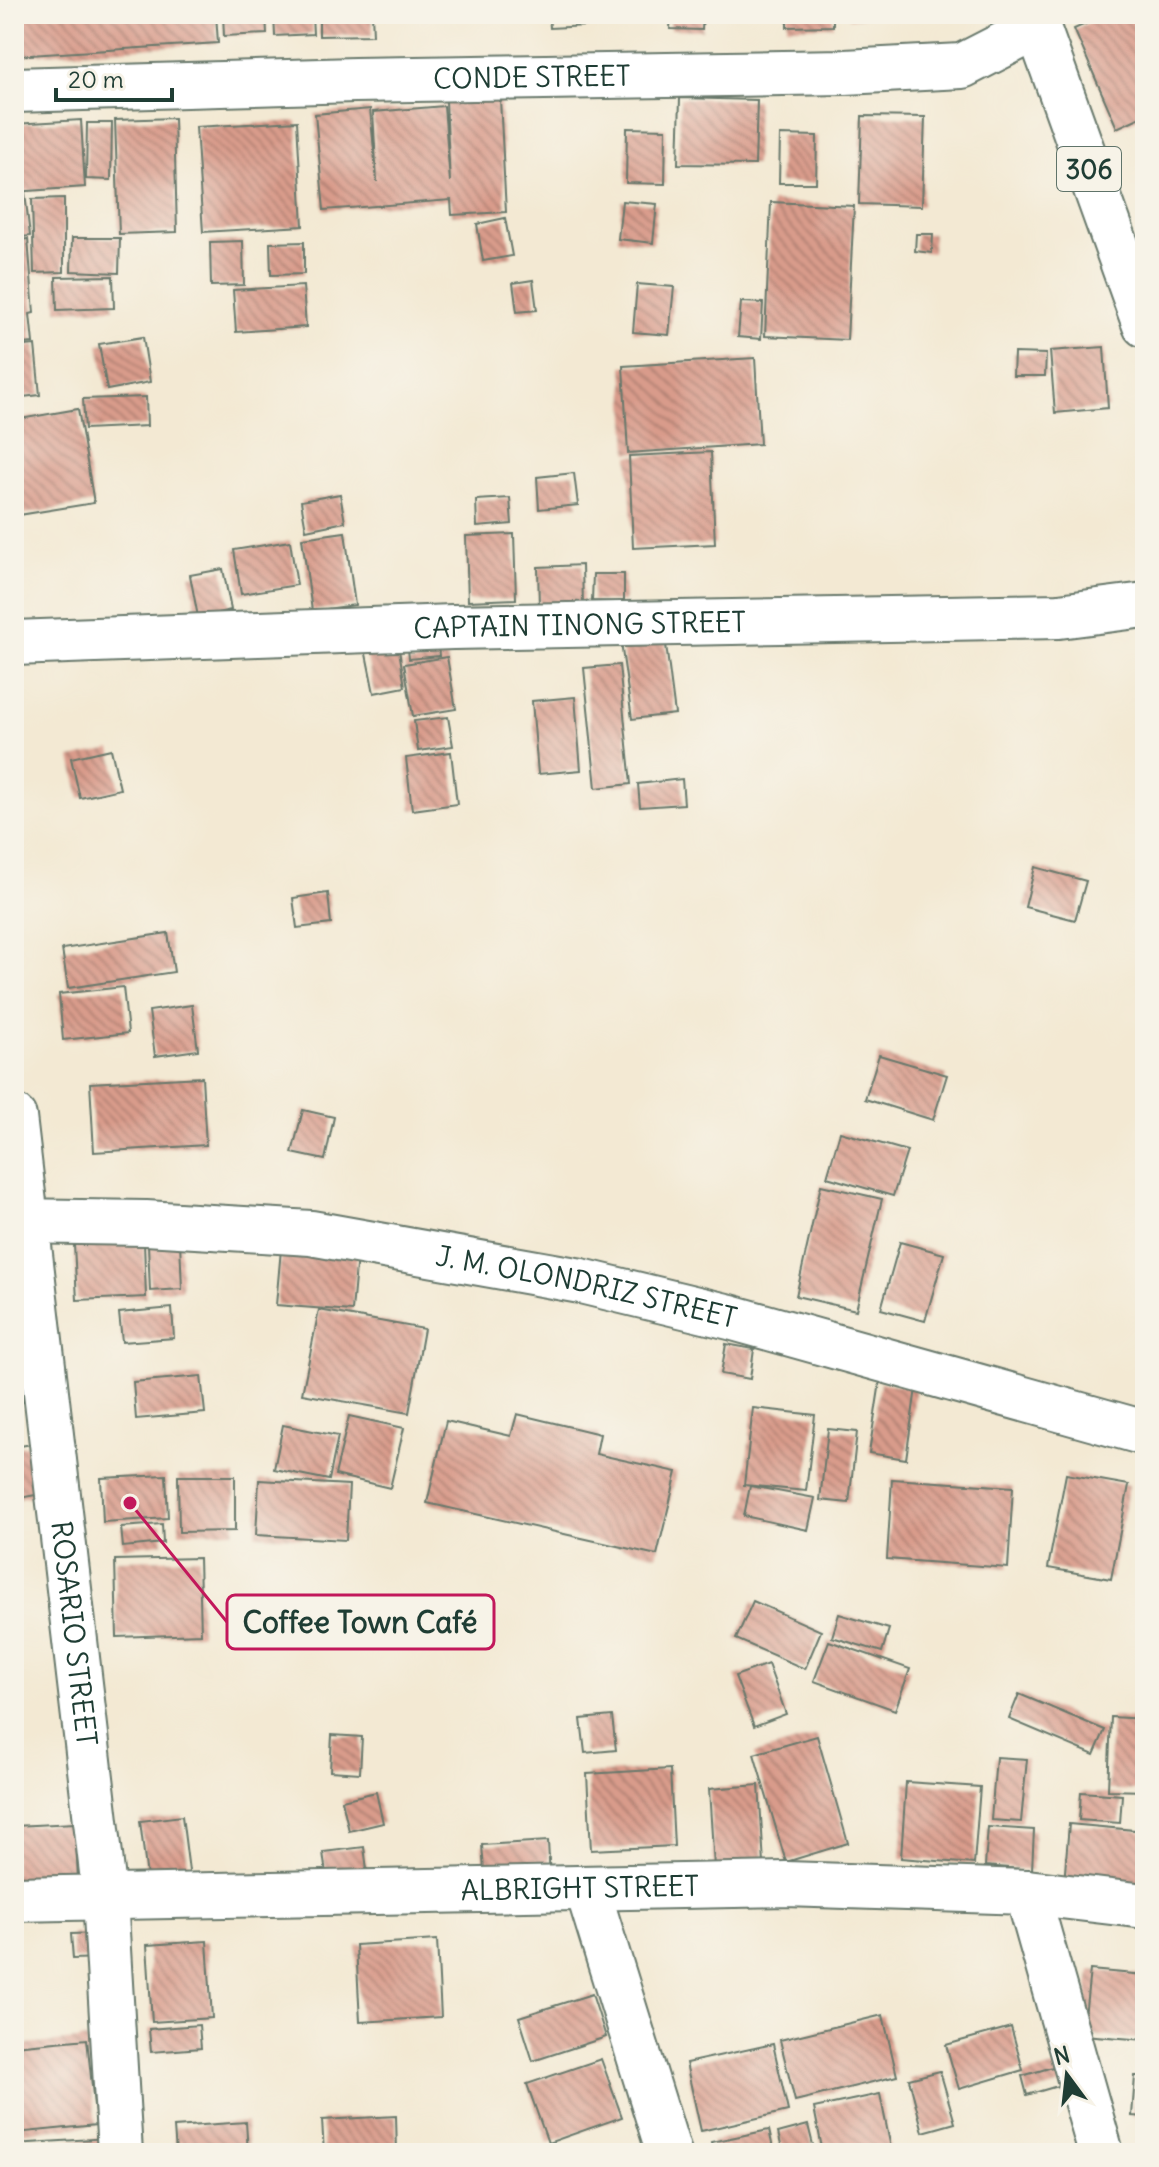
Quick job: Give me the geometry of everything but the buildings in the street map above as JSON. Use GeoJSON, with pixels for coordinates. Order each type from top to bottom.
{"type":"FeatureCollection","features":[{"type":"Feature","properties":{"kind":"street","name":"CONDE STREET"},"geometry":{"type":"LineString","coordinates":[[14,90],[355,80],[829,72],[962,66],[1036,20]]}},
{"type":"Feature","properties":{"kind":"street","name":"306"},"geometry":{"type":"LineString","coordinates":[[1036,20],[1145,325]]}},
{"type":"Feature","properties":{"kind":"street","name":"CAPTAIN TINONG STREET"},"geometry":{"type":"LineString","coordinates":[[14,643],[453,627],[1059,616],[1145,605]]}},
{"type":"Feature","properties":{"kind":"street","name":"ROSARIO STREET"},"geometry":{"type":"LineString","coordinates":[[14,1117],[20,1221],[105,1898],[120,2153]]}},
{"type":"Feature","properties":{"kind":"street","name":"J. M. OLONDRIZ STREET"},"geometry":{"type":"LineString","coordinates":[[20,1221],[146,1223],[311,1233],[581,1281],[730,1317],[1145,1433]]}},
{"type":"Feature","properties":{"kind":"street","name":"ALBRIGHT STREET"},"geometry":{"type":"LineString","coordinates":[[14,1899],[786,1884],[1027,1892],[1145,1906]]}},
{"type":"Feature","properties":{"kind":"street"},"geometry":{"type":"LineString","coordinates":[[587,1888],[669,2153]]}},
{"type":"Feature","properties":{"kind":"street"},"geometry":{"type":"LineString","coordinates":[[1027,1892],[1101,2153]]}},
{"type":"Feature","properties":{"kind":"place","name":"Coffee Town Café"},"geometry":{"type":"Point","coordinates":[130,1503]}}]}
